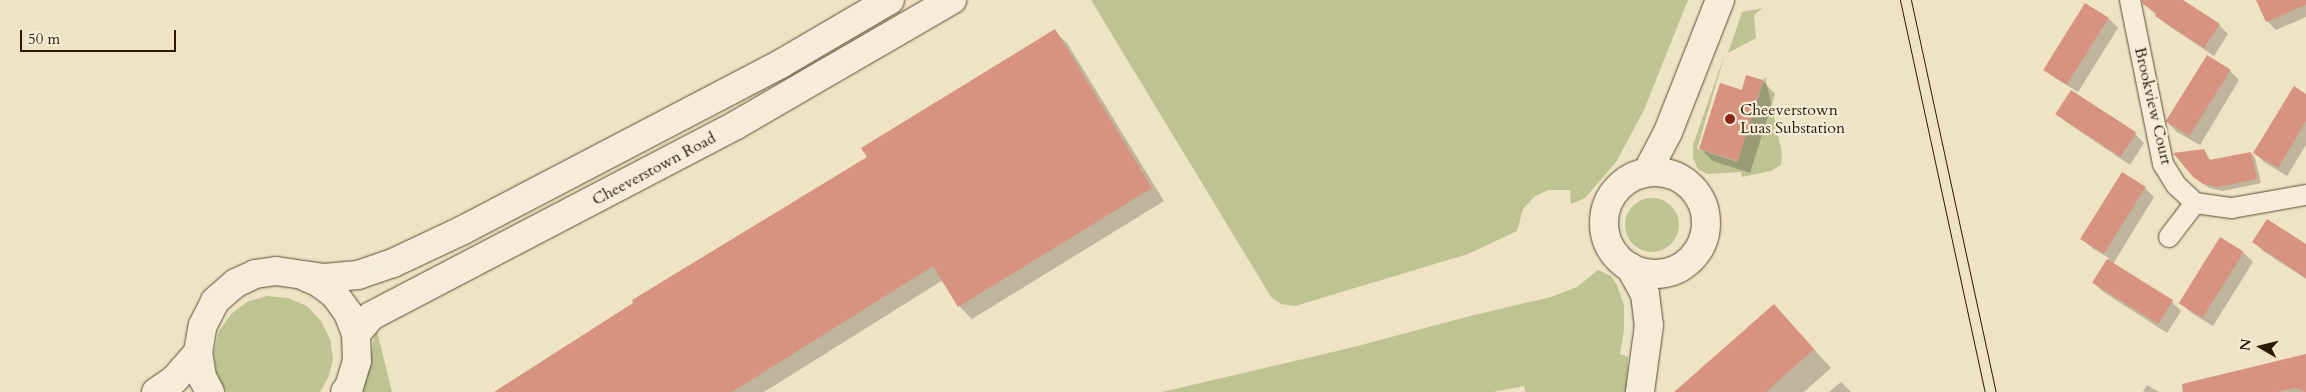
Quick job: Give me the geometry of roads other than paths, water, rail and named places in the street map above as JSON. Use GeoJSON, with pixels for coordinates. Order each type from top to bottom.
{"type":"FeatureCollection","features":[{"type":"Feature","properties":{"kind":"main road"},"geometry":{"type":"LineString","coordinates":[[210,392],[202,377],[198,352],[202,325],[215,301],[236,283],[255,274],[276,271],[324,278],[358,275],[394,263],[463,230],[782,63],[890,0]]}},
{"type":"Feature","properties":{"kind":"main road","name":"Cheeverstown Road"},"geometry":{"type":"LineString","coordinates":[[356,334],[371,316],[736,125],[952,0]]}},
{"type":"Feature","properties":{"kind":"main road"},"geometry":{"type":"LineString","coordinates":[[1646,172],[1668,132],[1720,0]]}},
{"type":"Feature","properties":{"kind":"main road"},"geometry":{"type":"LineString","coordinates":[[1668,132],[1675,165],[1702,204],[1706,222],[1703,239],[1696,252],[1686,263],[1673,270],[1659,274],[1644,273],[1630,268],[1617,258],[1608,244],[1604,228],[1605,213],[1610,198],[1619,186],[1632,177],[1646,172],[1661,172],[1676,176],[1688,184]]}},
{"type":"Feature","properties":{"kind":"main road"},"geometry":{"type":"LineString","coordinates":[[1630,268],[1645,294],[1649,325],[1640,392]]}},
{"type":"Feature","properties":{"kind":"main road"},"geometry":{"type":"LineString","coordinates":[[1649,325],[1673,270]]}},
{"type":"Feature","properties":{"kind":"main road"},"geometry":{"type":"LineString","coordinates":[[297,274],[318,282],[335,295],[348,313],[356,334],[357,361],[349,387],[345,392]]}},
{"type":"Feature","properties":{"kind":"main road"},"geometry":{"type":"LineString","coordinates":[[156,392],[174,380],[198,352]]}},
{"type":"Feature","properties":{"kind":"street","name":"Brookview Court"},"geometry":{"type":"LineString","coordinates":[[2130,0],[2163,164],[2176,185],[2195,203]]}},
{"type":"Feature","properties":{"kind":"street"},"geometry":{"type":"LineString","coordinates":[[2169,237],[2195,203],[2232,208],[2306,195]]}},
{"type":"Feature","properties":{"kind":"tram line"},"geometry":{"type":"LineString","coordinates":[[1900,0],[1985,392]]}},
{"type":"Feature","properties":{"kind":"tram line"},"geometry":{"type":"LineString","coordinates":[[1911,0],[1996,392]]}},
{"type":"Feature","properties":{"kind":"place","name":"Cheeverstown Luas Substation"},"geometry":{"type":"Point","coordinates":[1730,119]}}]}
